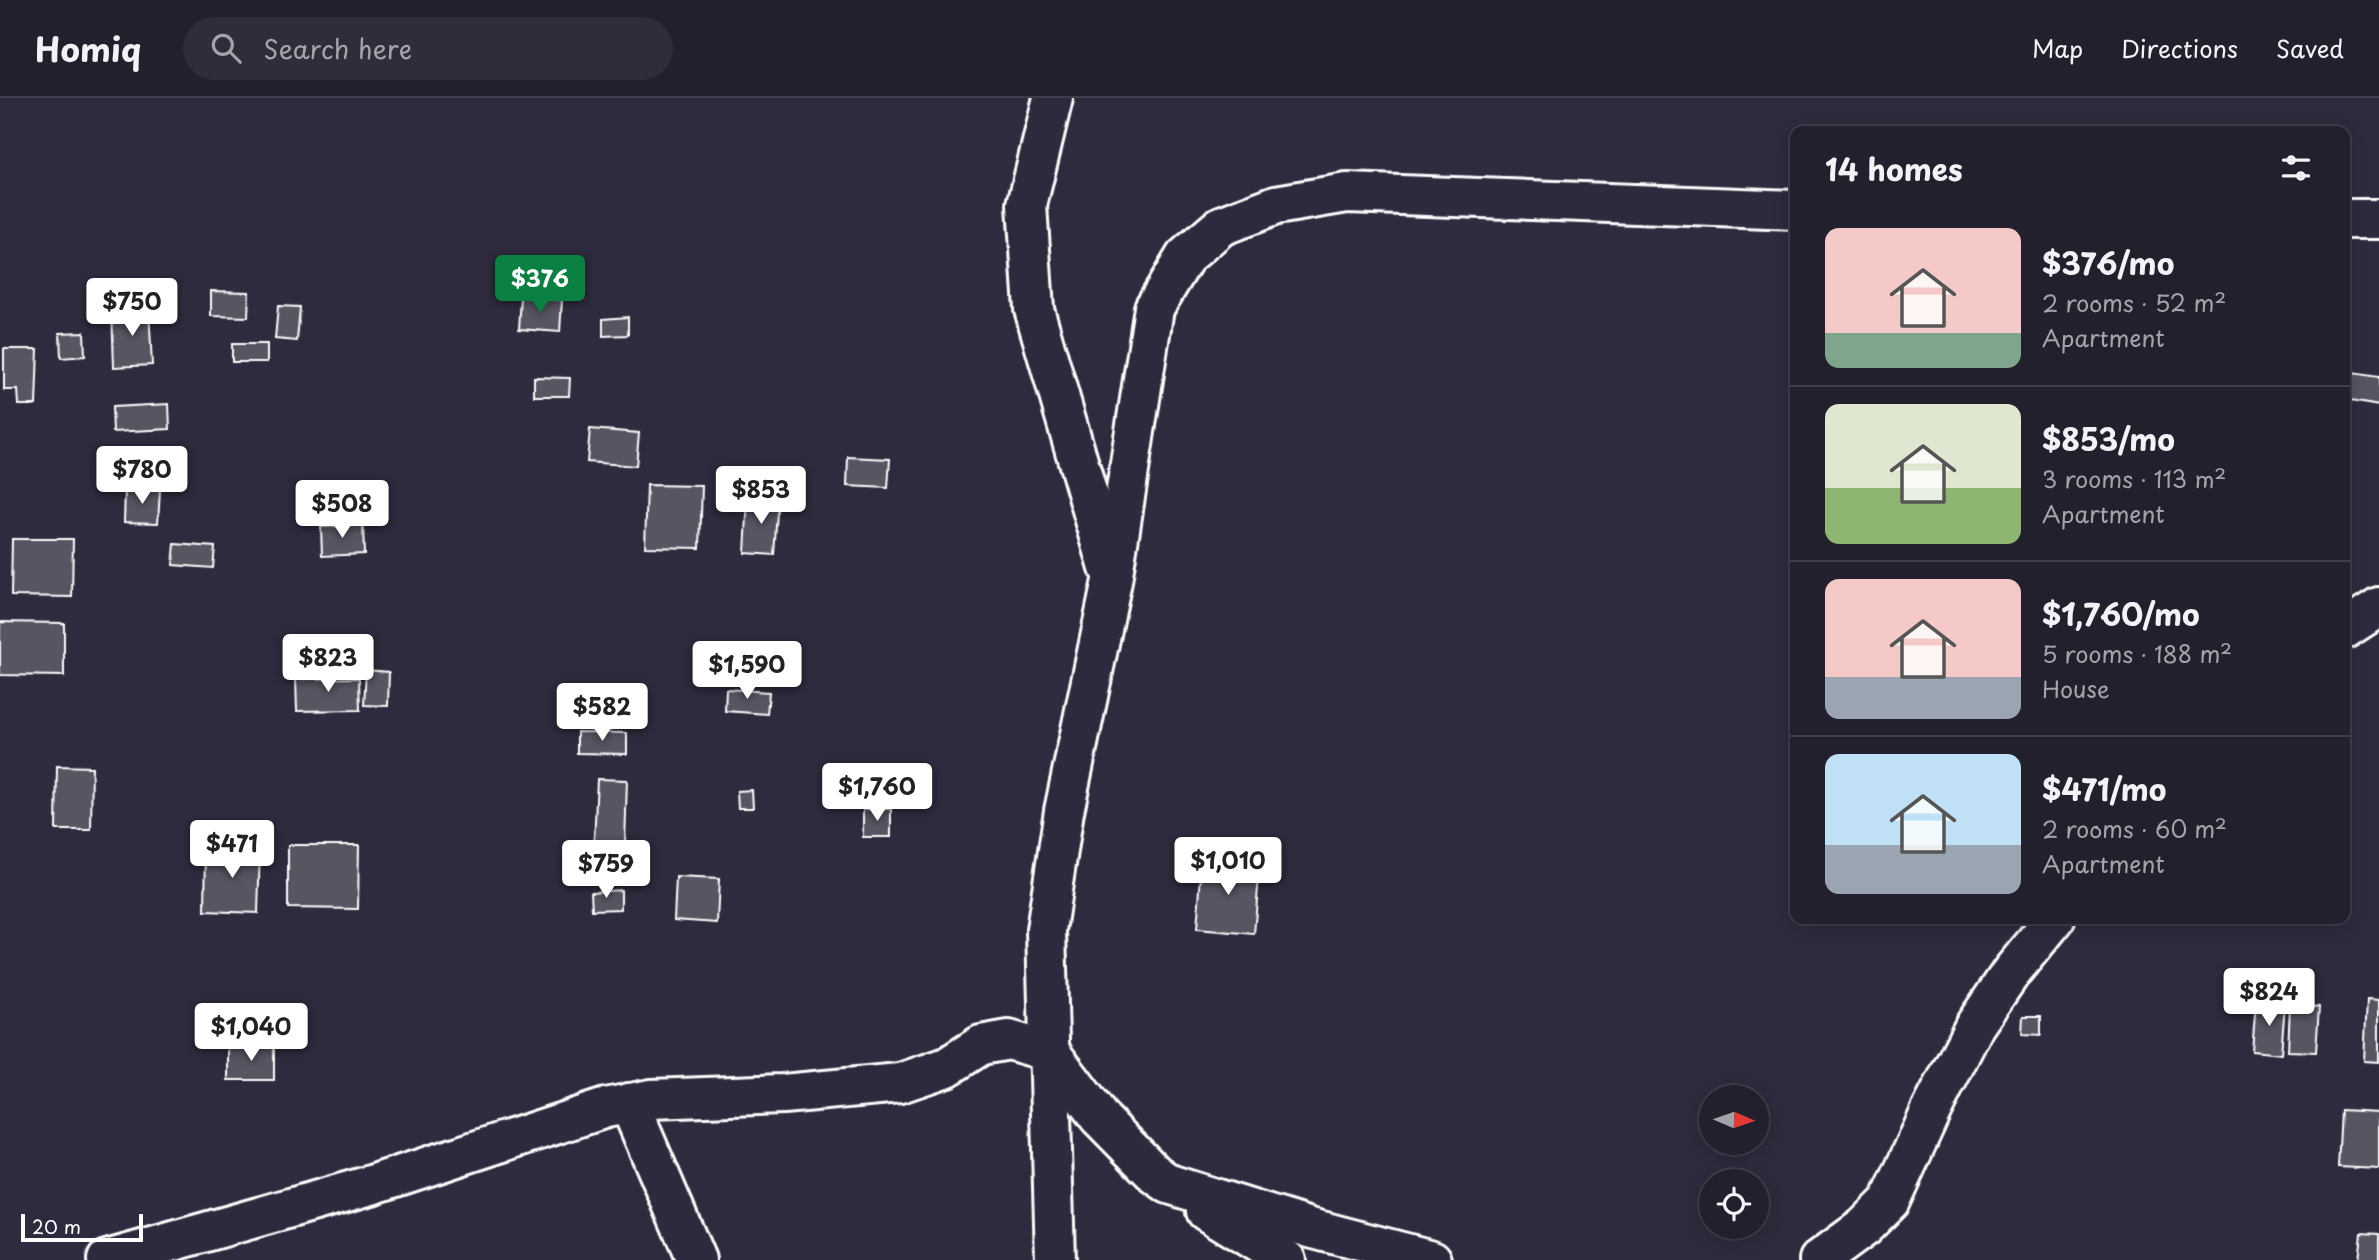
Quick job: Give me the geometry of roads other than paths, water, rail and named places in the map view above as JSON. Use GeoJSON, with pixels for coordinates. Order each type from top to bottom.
{"type":"FeatureCollection","features":[{"type":"Feature","properties":{"kind":"street"},"geometry":{"type":"LineString","coordinates":[[1054,98],[1027,205],[1034,309],[1112,581]]}},
{"type":"Feature","properties":{"kind":"street"},"geometry":{"type":"LineString","coordinates":[[1055,1260],[1046,930],[1063,811],[1112,581],[1154,307],[1185,257],[1220,226],[1276,205],[1347,193],[1790,210]]}},
{"type":"Feature","properties":{"kind":"street"},"geometry":{"type":"LineString","coordinates":[[2350,219],[2379,219]]}},
{"type":"Feature","properties":{"kind":"street"},"geometry":{"type":"LineString","coordinates":[[2350,626],[2379,607]]}},
{"type":"Feature","properties":{"kind":"street"},"geometry":{"type":"LineString","coordinates":[[1819,1260],[1864,1227],[1890,1201],[1931,1111],[1975,1025],[2012,971],[2050,924]]}},
{"type":"Feature","properties":{"kind":"street"},"geometry":{"type":"LineString","coordinates":[[113,1259],[371,1185],[606,1108],[651,1099],[783,1094],[900,1083],[947,1067],[981,1045],[1009,1040],[1050,1052],[1099,1117],[1155,1174],[1169,1184],[1310,1228],[1432,1260]]}},
{"type":"Feature","properties":{"kind":"street"},"geometry":{"type":"LineString","coordinates":[[629,1103],[696,1260]]}},
{"type":"Feature","properties":{"kind":"street"},"geometry":{"type":"LineString","coordinates":[[1185,1189],[1205,1210],[1286,1260]]}}]}
